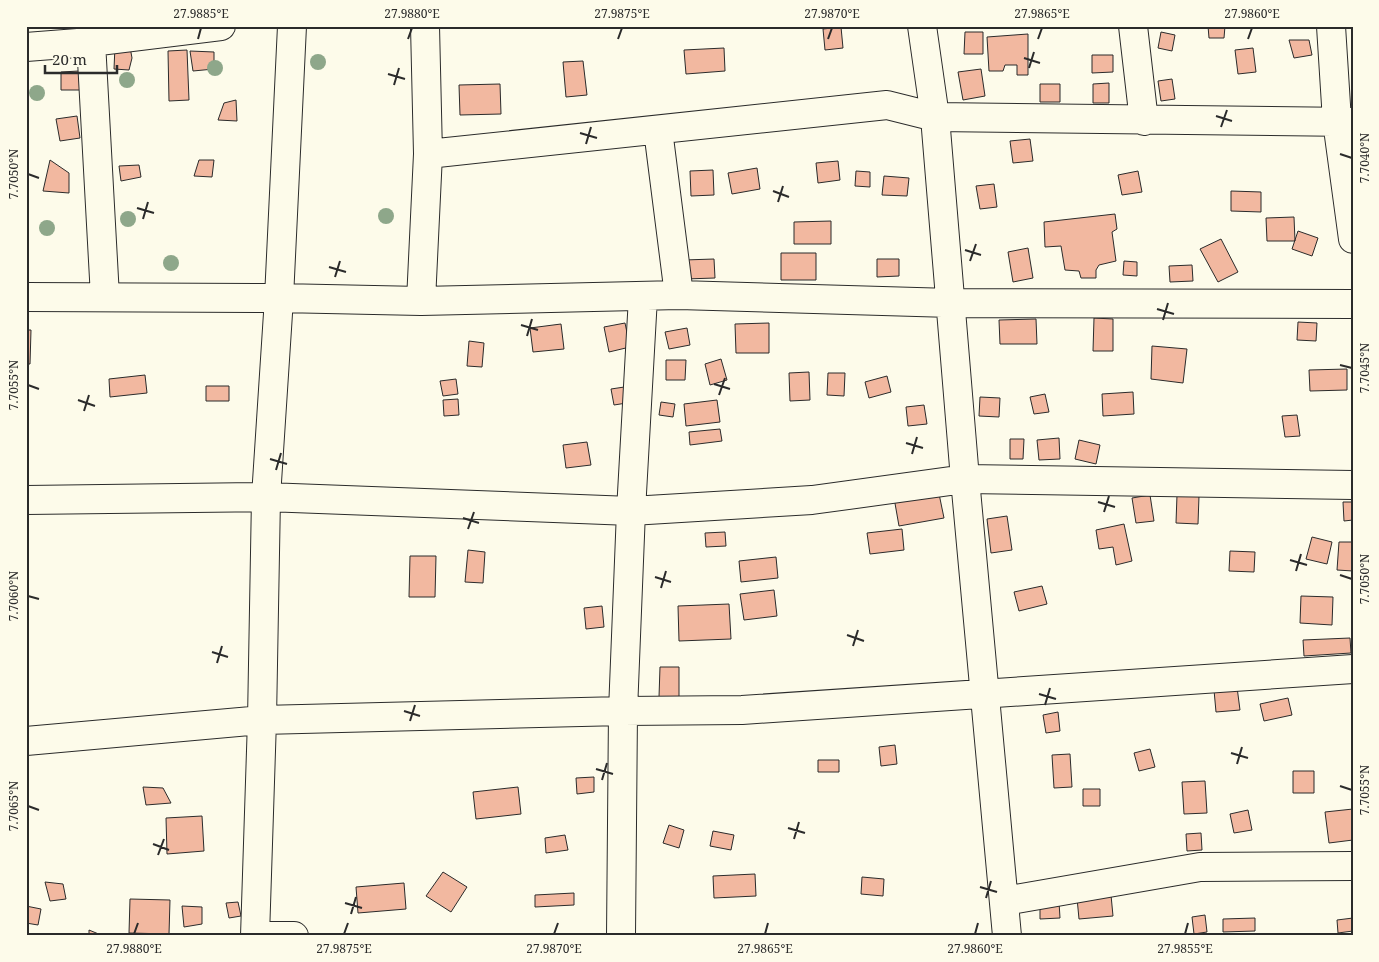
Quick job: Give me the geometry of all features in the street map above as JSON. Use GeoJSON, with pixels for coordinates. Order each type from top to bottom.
{"type":"FeatureCollection","features":[{"type":"Feature","properties":{"kind":"street"},"geometry":{"type":"LineString","coordinates":[[26,47],[91,42],[221,26]]}},
{"type":"Feature","properties":{"kind":"street"},"geometry":{"type":"LineString","coordinates":[[292,26],[279,298],[266,497],[262,720],[255,936],[294,936]]}},
{"type":"Feature","properties":{"kind":"street"},"geometry":{"type":"LineString","coordinates":[[421,301],[428,154],[425,26]]}},
{"type":"Feature","properties":{"kind":"street"},"geometry":{"type":"LineString","coordinates":[[922,26],[935,117],[965,479],[1007,936]]}},
{"type":"Feature","properties":{"kind":"street"},"geometry":{"type":"LineString","coordinates":[[1133,26],[1144,120]]}},
{"type":"Feature","properties":{"kind":"street"},"geometry":{"type":"LineString","coordinates":[[1332,26],[1345,121],[1353,239]]}},
{"type":"Feature","properties":{"kind":"street"},"geometry":{"type":"LineString","coordinates":[[91,42],[105,297]]}},
{"type":"Feature","properties":{"kind":"street"},"geometry":{"type":"LineString","coordinates":[[428,154],[887,105],[935,117],[1345,121]]}},
{"type":"Feature","properties":{"kind":"street"},"geometry":{"type":"LineString","coordinates":[[658,130],[679,295]]}},
{"type":"Feature","properties":{"kind":"street"},"geometry":{"type":"LineString","coordinates":[[26,297],[279,298],[421,301],[679,295],[951,303],[1353,304]]}},
{"type":"Feature","properties":{"kind":"street"},"geometry":{"type":"LineString","coordinates":[[621,936],[623,711],[631,511],[643,297]]}},
{"type":"Feature","properties":{"kind":"street"},"geometry":{"type":"LineString","coordinates":[[26,500],[266,497],[631,511],[812,500],[965,479],[1353,485]]}},
{"type":"Feature","properties":{"kind":"street"},"geometry":{"type":"LineString","coordinates":[[26,741],[262,720],[742,710],[1353,669]]}},
{"type":"Feature","properties":{"kind":"street"},"geometry":{"type":"LineString","coordinates":[[1004,901],[1200,867],[1353,866]]}},
{"type":"Feature","properties":{"kind":"building"},"geometry":{"type":"Polygon","coordinates":[[[1208,26],[1225,26],[1224,38],[1209,38],[1208,26]]]}},
{"type":"Feature","properties":{"kind":"building"},"geometry":{"type":"Polygon","coordinates":[[[841,27],[843,48],[825,50],[823,29],[841,27]]]}},
{"type":"Feature","properties":{"kind":"building"},"geometry":{"type":"Polygon","coordinates":[[[965,32],[983,32],[983,54],[964,54],[965,32]]]}},
{"type":"Feature","properties":{"kind":"building"},"geometry":{"type":"Polygon","coordinates":[[[1161,32],[1175,35],[1172,51],[1158,48],[1161,32]]]}},
{"type":"Feature","properties":{"kind":"building"},"geometry":{"type":"Polygon","coordinates":[[[1028,34],[1028,75],[1017,75],[1017,65],[1005,65],[1003,71],[989,71],[987,37],[1028,34]]]}},
{"type":"Feature","properties":{"kind":"building"},"geometry":{"type":"Polygon","coordinates":[[[1289,40],[1309,40],[1312,55],[1294,58],[1289,40]]]}},
{"type":"Feature","properties":{"kind":"building"},"geometry":{"type":"Polygon","coordinates":[[[115,46],[130,47],[132,58],[129,70],[114,69],[115,46]]]}},
{"type":"Feature","properties":{"kind":"building"},"geometry":{"type":"Polygon","coordinates":[[[724,48],[725,71],[686,74],[684,50],[724,48]]]}},
{"type":"Feature","properties":{"kind":"building"},"geometry":{"type":"Polygon","coordinates":[[[1253,48],[1256,72],[1238,74],[1235,50],[1253,48]]]}},
{"type":"Feature","properties":{"kind":"building"},"geometry":{"type":"Polygon","coordinates":[[[187,50],[189,100],[169,101],[168,51],[187,50]]]}},
{"type":"Feature","properties":{"kind":"building"},"geometry":{"type":"Polygon","coordinates":[[[190,51],[214,52],[214,69],[193,71],[190,51]]]}},
{"type":"Feature","properties":{"kind":"building"},"geometry":{"type":"Polygon","coordinates":[[[1092,55],[1113,55],[1113,72],[1092,73],[1092,55]]]}},
{"type":"Feature","properties":{"kind":"building"},"geometry":{"type":"Polygon","coordinates":[[[583,61],[587,95],[566,97],[563,62],[583,61]]]}},
{"type":"Feature","properties":{"kind":"building"},"geometry":{"type":"Polygon","coordinates":[[[981,69],[985,96],[963,100],[958,72],[981,69]]]}},
{"type":"Feature","properties":{"kind":"building"},"geometry":{"type":"Polygon","coordinates":[[[79,71],[80,90],[61,90],[61,72],[79,71]]]}},
{"type":"Feature","properties":{"kind":"building"},"geometry":{"type":"Polygon","coordinates":[[[1172,79],[1175,99],[1161,101],[1158,81],[1172,79]]]}},
{"type":"Feature","properties":{"kind":"building"},"geometry":{"type":"Polygon","coordinates":[[[1109,83],[1109,103],[1093,103],[1093,84],[1109,83]]]}},
{"type":"Feature","properties":{"kind":"building"},"geometry":{"type":"Polygon","coordinates":[[[500,84],[501,114],[460,115],[459,85],[500,84]]]}},
{"type":"Feature","properties":{"kind":"building"},"geometry":{"type":"Polygon","coordinates":[[[1040,84],[1060,84],[1060,102],[1040,102],[1040,84]]]}},
{"type":"Feature","properties":{"kind":"building"},"geometry":{"type":"Polygon","coordinates":[[[236,100],[237,121],[218,120],[224,103],[236,100]]]}},
{"type":"Feature","properties":{"kind":"building"},"geometry":{"type":"Polygon","coordinates":[[[77,116],[80,138],[60,141],[56,119],[77,116]]]}},
{"type":"Feature","properties":{"kind":"building"},"geometry":{"type":"Polygon","coordinates":[[[1030,139],[1033,161],[1013,163],[1010,141],[1030,139]]]}},
{"type":"Feature","properties":{"kind":"building"},"geometry":{"type":"Polygon","coordinates":[[[50,160],[69,173],[69,193],[43,191],[50,160]]]}},
{"type":"Feature","properties":{"kind":"building"},"geometry":{"type":"Polygon","coordinates":[[[199,160],[214,160],[212,177],[194,176],[199,160]]]}},
{"type":"Feature","properties":{"kind":"building"},"geometry":{"type":"Polygon","coordinates":[[[838,161],[840,180],[818,183],[816,163],[838,161]]]}},
{"type":"Feature","properties":{"kind":"building"},"geometry":{"type":"Polygon","coordinates":[[[139,165],[141,177],[121,181],[119,166],[139,165]]]}},
{"type":"Feature","properties":{"kind":"building"},"geometry":{"type":"Polygon","coordinates":[[[757,168],[760,189],[732,194],[728,173],[757,168]]]}},
{"type":"Feature","properties":{"kind":"building"},"geometry":{"type":"Polygon","coordinates":[[[713,170],[714,195],[691,196],[690,171],[713,170]]]}},
{"type":"Feature","properties":{"kind":"building"},"geometry":{"type":"Polygon","coordinates":[[[856,171],[870,172],[870,187],[855,186],[856,171]]]}},
{"type":"Feature","properties":{"kind":"building"},"geometry":{"type":"Polygon","coordinates":[[[1138,171],[1142,192],[1122,195],[1118,175],[1138,171]]]}},
{"type":"Feature","properties":{"kind":"building"},"geometry":{"type":"Polygon","coordinates":[[[884,176],[909,178],[907,196],[882,195],[884,176]]]}},
{"type":"Feature","properties":{"kind":"building"},"geometry":{"type":"Polygon","coordinates":[[[994,184],[997,207],[980,209],[976,186],[994,184]]]}},
{"type":"Feature","properties":{"kind":"building"},"geometry":{"type":"Polygon","coordinates":[[[1231,191],[1261,192],[1261,212],[1231,211],[1231,191]]]}},
{"type":"Feature","properties":{"kind":"building"},"geometry":{"type":"Polygon","coordinates":[[[1115,214],[1117,229],[1112,232],[1116,261],[1099,265],[1096,270],[1096,278],[1081,278],[1079,271],[1065,270],[1061,246],[1045,247],[1044,222],[1115,214]]]}},
{"type":"Feature","properties":{"kind":"building"},"geometry":{"type":"Polygon","coordinates":[[[1294,217],[1295,241],[1267,241],[1266,218],[1294,217]]]}},
{"type":"Feature","properties":{"kind":"building"},"geometry":{"type":"Polygon","coordinates":[[[831,221],[831,244],[794,244],[794,222],[831,221]]]}},
{"type":"Feature","properties":{"kind":"building"},"geometry":{"type":"Polygon","coordinates":[[[1298,231],[1318,238],[1312,256],[1292,249],[1298,231]]]}},
{"type":"Feature","properties":{"kind":"building"},"geometry":{"type":"Polygon","coordinates":[[[1221,239],[1238,272],[1218,282],[1200,249],[1221,239]]]}},
{"type":"Feature","properties":{"kind":"building"},"geometry":{"type":"Polygon","coordinates":[[[1028,248],[1033,278],[1013,282],[1008,252],[1028,248]]]}},
{"type":"Feature","properties":{"kind":"building"},"geometry":{"type":"Polygon","coordinates":[[[781,253],[816,253],[816,280],[781,280],[781,253]]]}},
{"type":"Feature","properties":{"kind":"building"},"geometry":{"type":"Polygon","coordinates":[[[714,259],[715,278],[685,279],[684,260],[714,259]]]}},
{"type":"Feature","properties":{"kind":"building"},"geometry":{"type":"Polygon","coordinates":[[[877,259],[899,259],[899,276],[877,277],[877,259]]]}},
{"type":"Feature","properties":{"kind":"building"},"geometry":{"type":"Polygon","coordinates":[[[1124,261],[1137,262],[1137,276],[1123,275],[1124,261]]]}},
{"type":"Feature","properties":{"kind":"building"},"geometry":{"type":"Polygon","coordinates":[[[1192,265],[1193,281],[1170,282],[1169,266],[1192,265]]]}},
{"type":"Feature","properties":{"kind":"building"},"geometry":{"type":"Polygon","coordinates":[[[1094,318],[1113,319],[1113,351],[1093,351],[1094,318]]]}},
{"type":"Feature","properties":{"kind":"building"},"geometry":{"type":"Polygon","coordinates":[[[1036,319],[1037,344],[1000,344],[999,320],[1036,319]]]}},
{"type":"Feature","properties":{"kind":"building"},"geometry":{"type":"Polygon","coordinates":[[[1298,322],[1317,323],[1316,341],[1297,340],[1298,322]]]}},
{"type":"Feature","properties":{"kind":"building"},"geometry":{"type":"Polygon","coordinates":[[[625,323],[630,347],[609,352],[604,327],[625,323]]]}},
{"type":"Feature","properties":{"kind":"building"},"geometry":{"type":"Polygon","coordinates":[[[769,323],[769,353],[736,353],[735,324],[769,323]]]}},
{"type":"Feature","properties":{"kind":"building"},"geometry":{"type":"Polygon","coordinates":[[[561,324],[564,349],[533,352],[530,328],[561,324]]]}},
{"type":"Feature","properties":{"kind":"building"},"geometry":{"type":"Polygon","coordinates":[[[687,328],[690,345],[669,349],[665,332],[687,328]]]}},
{"type":"Feature","properties":{"kind":"building"},"geometry":{"type":"Polygon","coordinates":[[[26,330],[31,330],[30,364],[26,364],[26,330]]]}},
{"type":"Feature","properties":{"kind":"building"},"geometry":{"type":"Polygon","coordinates":[[[469,341],[484,343],[482,367],[467,366],[469,341]]]}},
{"type":"Feature","properties":{"kind":"building"},"geometry":{"type":"Polygon","coordinates":[[[1152,346],[1187,349],[1183,383],[1151,379],[1152,346]]]}},
{"type":"Feature","properties":{"kind":"building"},"geometry":{"type":"Polygon","coordinates":[[[721,359],[727,380],[710,385],[705,364],[721,359]]]}},
{"type":"Feature","properties":{"kind":"building"},"geometry":{"type":"Polygon","coordinates":[[[666,360],[686,360],[685,380],[666,380],[666,360]]]}},
{"type":"Feature","properties":{"kind":"building"},"geometry":{"type":"Polygon","coordinates":[[[1347,369],[1347,390],[1310,391],[1309,370],[1347,369]]]}},
{"type":"Feature","properties":{"kind":"building"},"geometry":{"type":"Polygon","coordinates":[[[809,372],[810,400],[790,401],[789,373],[809,372]]]}},
{"type":"Feature","properties":{"kind":"building"},"geometry":{"type":"Polygon","coordinates":[[[828,373],[845,373],[844,396],[827,395],[828,373]]]}},
{"type":"Feature","properties":{"kind":"building"},"geometry":{"type":"Polygon","coordinates":[[[145,375],[147,393],[110,397],[109,379],[145,375]]]}},
{"type":"Feature","properties":{"kind":"building"},"geometry":{"type":"Polygon","coordinates":[[[887,376],[891,392],[869,398],[865,382],[887,376]]]}},
{"type":"Feature","properties":{"kind":"building"},"geometry":{"type":"Polygon","coordinates":[[[456,379],[458,394],[443,396],[440,381],[456,379]]]}},
{"type":"Feature","properties":{"kind":"building"},"geometry":{"type":"Polygon","coordinates":[[[206,386],[229,386],[229,401],[206,401],[206,386]]]}},
{"type":"Feature","properties":{"kind":"building"},"geometry":{"type":"Polygon","coordinates":[[[631,386],[633,402],[614,405],[611,389],[631,386]]]}},
{"type":"Feature","properties":{"kind":"building"},"geometry":{"type":"Polygon","coordinates":[[[1133,392],[1134,414],[1103,416],[1102,394],[1133,392]]]}},
{"type":"Feature","properties":{"kind":"building"},"geometry":{"type":"Polygon","coordinates":[[[1045,394],[1049,412],[1034,414],[1030,397],[1045,394]]]}},
{"type":"Feature","properties":{"kind":"building"},"geometry":{"type":"Polygon","coordinates":[[[980,397],[1000,398],[999,417],[979,416],[980,397]]]}},
{"type":"Feature","properties":{"kind":"building"},"geometry":{"type":"Polygon","coordinates":[[[458,399],[459,415],[444,416],[443,400],[458,399]]]}},
{"type":"Feature","properties":{"kind":"building"},"geometry":{"type":"Polygon","coordinates":[[[717,400],[720,422],[686,426],[684,404],[717,400]]]}},
{"type":"Feature","properties":{"kind":"building"},"geometry":{"type":"Polygon","coordinates":[[[661,402],[675,404],[673,417],[659,415],[661,402]]]}},
{"type":"Feature","properties":{"kind":"building"},"geometry":{"type":"Polygon","coordinates":[[[924,405],[927,424],[908,426],[906,407],[924,405]]]}},
{"type":"Feature","properties":{"kind":"building"},"geometry":{"type":"Polygon","coordinates":[[[1297,415],[1300,436],[1285,437],[1282,416],[1297,415]]]}},
{"type":"Feature","properties":{"kind":"building"},"geometry":{"type":"Polygon","coordinates":[[[720,429],[722,441],[690,445],[689,432],[720,429]]]}},
{"type":"Feature","properties":{"kind":"building"},"geometry":{"type":"Polygon","coordinates":[[[1059,438],[1060,459],[1039,460],[1037,440],[1059,438]]]}},
{"type":"Feature","properties":{"kind":"building"},"geometry":{"type":"Polygon","coordinates":[[[1010,439],[1024,439],[1023,459],[1010,459],[1010,439]]]}},
{"type":"Feature","properties":{"kind":"building"},"geometry":{"type":"Polygon","coordinates":[[[1079,440],[1100,445],[1096,464],[1075,459],[1079,440]]]}},
{"type":"Feature","properties":{"kind":"building"},"geometry":{"type":"Polygon","coordinates":[[[587,442],[591,465],[566,468],[563,445],[587,442]]]}},
{"type":"Feature","properties":{"kind":"building"},"geometry":{"type":"Polygon","coordinates":[[[937,484],[944,518],[899,526],[893,492],[937,484]]]}},
{"type":"Feature","properties":{"kind":"building"},"geometry":{"type":"Polygon","coordinates":[[[1150,495],[1154,521],[1136,523],[1132,498],[1150,495]]]}},
{"type":"Feature","properties":{"kind":"building"},"geometry":{"type":"Polygon","coordinates":[[[1177,495],[1199,496],[1198,524],[1176,523],[1177,495]]]}},
{"type":"Feature","properties":{"kind":"building"},"geometry":{"type":"Polygon","coordinates":[[[1343,502],[1353,502],[1353,520],[1344,521],[1343,502]]]}},
{"type":"Feature","properties":{"kind":"building"},"geometry":{"type":"Polygon","coordinates":[[[1007,516],[1012,550],[991,553],[987,519],[1007,516]]]}},
{"type":"Feature","properties":{"kind":"building"},"geometry":{"type":"Polygon","coordinates":[[[1124,524],[1132,561],[1116,565],[1113,547],[1099,549],[1096,530],[1124,524]]]}},
{"type":"Feature","properties":{"kind":"building"},"geometry":{"type":"Polygon","coordinates":[[[902,529],[904,550],[870,554],[867,533],[902,529]]]}},
{"type":"Feature","properties":{"kind":"building"},"geometry":{"type":"Polygon","coordinates":[[[725,532],[726,546],[706,547],[705,533],[725,532]]]}},
{"type":"Feature","properties":{"kind":"building"},"geometry":{"type":"Polygon","coordinates":[[[1312,537],[1332,542],[1327,564],[1306,559],[1312,537]]]}},
{"type":"Feature","properties":{"kind":"building"},"geometry":{"type":"Polygon","coordinates":[[[1339,542],[1353,542],[1353,571],[1337,570],[1339,542]]]}},
{"type":"Feature","properties":{"kind":"building"},"geometry":{"type":"Polygon","coordinates":[[[468,550],[485,552],[483,583],[465,582],[468,550]]]}},
{"type":"Feature","properties":{"kind":"building"},"geometry":{"type":"Polygon","coordinates":[[[1230,551],[1255,552],[1254,572],[1229,571],[1230,551]]]}},
{"type":"Feature","properties":{"kind":"building"},"geometry":{"type":"Polygon","coordinates":[[[410,556],[436,556],[435,597],[409,597],[410,556]]]}},
{"type":"Feature","properties":{"kind":"building"},"geometry":{"type":"Polygon","coordinates":[[[776,557],[778,578],[741,582],[739,561],[776,557]]]}},
{"type":"Feature","properties":{"kind":"building"},"geometry":{"type":"Polygon","coordinates":[[[1042,586],[1047,604],[1019,611],[1014,592],[1042,586]]]}},
{"type":"Feature","properties":{"kind":"building"},"geometry":{"type":"Polygon","coordinates":[[[774,590],[777,616],[744,620],[740,594],[774,590]]]}},
{"type":"Feature","properties":{"kind":"building"},"geometry":{"type":"Polygon","coordinates":[[[1301,596],[1333,597],[1332,625],[1300,623],[1301,596]]]}},
{"type":"Feature","properties":{"kind":"building"},"geometry":{"type":"Polygon","coordinates":[[[729,604],[731,639],[679,641],[678,606],[729,604]]]}},
{"type":"Feature","properties":{"kind":"building"},"geometry":{"type":"Polygon","coordinates":[[[602,606],[604,627],[586,629],[584,608],[602,606]]]}},
{"type":"Feature","properties":{"kind":"building"},"geometry":{"type":"Polygon","coordinates":[[[1350,638],[1351,653],[1304,656],[1303,640],[1350,638]]]}},
{"type":"Feature","properties":{"kind":"building"},"geometry":{"type":"Polygon","coordinates":[[[660,667],[679,667],[679,698],[659,697],[660,667]]]}},
{"type":"Feature","properties":{"kind":"building"},"geometry":{"type":"Polygon","coordinates":[[[1237,687],[1240,710],[1216,712],[1214,690],[1237,687]]]}},
{"type":"Feature","properties":{"kind":"building"},"geometry":{"type":"Polygon","coordinates":[[[1288,698],[1292,715],[1264,721],[1260,704],[1288,698]]]}},
{"type":"Feature","properties":{"kind":"building"},"geometry":{"type":"Polygon","coordinates":[[[1058,712],[1060,731],[1046,733],[1043,715],[1058,712]]]}},
{"type":"Feature","properties":{"kind":"building"},"geometry":{"type":"Polygon","coordinates":[[[895,745],[897,764],[881,766],[879,747],[895,745]]]}},
{"type":"Feature","properties":{"kind":"building"},"geometry":{"type":"Polygon","coordinates":[[[1150,749],[1155,767],[1139,771],[1134,753],[1150,749]]]}},
{"type":"Feature","properties":{"kind":"building"},"geometry":{"type":"Polygon","coordinates":[[[1070,754],[1072,787],[1054,788],[1052,755],[1070,754]]]}},
{"type":"Feature","properties":{"kind":"building"},"geometry":{"type":"Polygon","coordinates":[[[818,760],[839,760],[839,772],[818,772],[818,760]]]}},
{"type":"Feature","properties":{"kind":"building"},"geometry":{"type":"Polygon","coordinates":[[[1293,771],[1314,771],[1314,793],[1293,793],[1293,771]]]}},
{"type":"Feature","properties":{"kind":"building"},"geometry":{"type":"Polygon","coordinates":[[[594,777],[594,792],[577,794],[576,778],[594,777]]]}},
{"type":"Feature","properties":{"kind":"building"},"geometry":{"type":"Polygon","coordinates":[[[1205,781],[1207,813],[1184,814],[1182,782],[1205,781]]]}},
{"type":"Feature","properties":{"kind":"building"},"geometry":{"type":"Polygon","coordinates":[[[143,787],[163,788],[171,803],[146,805],[143,787]]]}},
{"type":"Feature","properties":{"kind":"building"},"geometry":{"type":"Polygon","coordinates":[[[518,787],[521,814],[476,819],[473,792],[518,787]]]}},
{"type":"Feature","properties":{"kind":"building"},"geometry":{"type":"Polygon","coordinates":[[[1083,789],[1100,789],[1100,806],[1083,806],[1083,789]]]}},
{"type":"Feature","properties":{"kind":"building"},"geometry":{"type":"Polygon","coordinates":[[[1353,809],[1353,840],[1329,843],[1325,812],[1353,809]]]}},
{"type":"Feature","properties":{"kind":"building"},"geometry":{"type":"Polygon","coordinates":[[[1248,810],[1252,830],[1234,833],[1230,814],[1248,810]]]}},
{"type":"Feature","properties":{"kind":"building"},"geometry":{"type":"Polygon","coordinates":[[[202,816],[204,851],[167,854],[166,818],[202,816]]]}},
{"type":"Feature","properties":{"kind":"building"},"geometry":{"type":"Polygon","coordinates":[[[669,825],[684,830],[679,848],[663,843],[669,825]]]}},
{"type":"Feature","properties":{"kind":"building"},"geometry":{"type":"Polygon","coordinates":[[[713,831],[734,835],[731,850],[710,846],[713,831]]]}},
{"type":"Feature","properties":{"kind":"building"},"geometry":{"type":"Polygon","coordinates":[[[1201,833],[1202,850],[1187,851],[1186,834],[1201,833]]]}},
{"type":"Feature","properties":{"kind":"building"},"geometry":{"type":"Polygon","coordinates":[[[565,835],[568,850],[546,853],[545,838],[565,835]]]}},
{"type":"Feature","properties":{"kind":"building"},"geometry":{"type":"Polygon","coordinates":[[[443,872],[467,887],[451,912],[426,896],[443,872]]]}},
{"type":"Feature","properties":{"kind":"building"},"geometry":{"type":"Polygon","coordinates":[[[755,874],[756,896],[714,898],[713,876],[755,874]]]}},
{"type":"Feature","properties":{"kind":"building"},"geometry":{"type":"Polygon","coordinates":[[[862,877],[884,879],[883,896],[861,894],[862,877]]]}},
{"type":"Feature","properties":{"kind":"building"},"geometry":{"type":"Polygon","coordinates":[[[45,882],[63,884],[66,899],[50,901],[45,882]]]}},
{"type":"Feature","properties":{"kind":"building"},"geometry":{"type":"Polygon","coordinates":[[[404,883],[406,909],[358,913],[356,887],[404,883]]]}},
{"type":"Feature","properties":{"kind":"building"},"geometry":{"type":"Polygon","coordinates":[[[574,893],[574,905],[535,907],[535,895],[574,893]]]}},
{"type":"Feature","properties":{"kind":"building"},"geometry":{"type":"Polygon","coordinates":[[[1111,895],[1113,916],[1079,919],[1077,898],[1111,895]]]}},
{"type":"Feature","properties":{"kind":"building"},"geometry":{"type":"Polygon","coordinates":[[[130,899],[170,900],[169,934],[129,933],[130,899]]]}},
{"type":"Feature","properties":{"kind":"building"},"geometry":{"type":"Polygon","coordinates":[[[238,902],[241,916],[229,918],[226,903],[238,902]]]}},
{"type":"Feature","properties":{"kind":"building"},"geometry":{"type":"Polygon","coordinates":[[[1040,902],[1059,902],[1060,918],[1040,919],[1040,902]]]}},
{"type":"Feature","properties":{"kind":"building"},"geometry":{"type":"Polygon","coordinates":[[[26,906],[41,909],[38,925],[26,923],[26,906]]]}},
{"type":"Feature","properties":{"kind":"building"},"geometry":{"type":"Polygon","coordinates":[[[182,906],[202,907],[202,924],[184,927],[182,906]]]}},
{"type":"Feature","properties":{"kind":"building"},"geometry":{"type":"Polygon","coordinates":[[[1205,915],[1207,932],[1194,934],[1192,917],[1205,915]]]}},
{"type":"Feature","properties":{"kind":"building"},"geometry":{"type":"Polygon","coordinates":[[[1255,918],[1255,931],[1223,932],[1223,919],[1255,918]]]}},
{"type":"Feature","properties":{"kind":"building"},"geometry":{"type":"Polygon","coordinates":[[[1353,918],[1353,931],[1338,933],[1337,920],[1353,918]]]}},
{"type":"Feature","properties":{"kind":"building"},"geometry":{"type":"Polygon","coordinates":[[[89,930],[101,935],[101,936],[89,936],[89,930]]]}}]}
